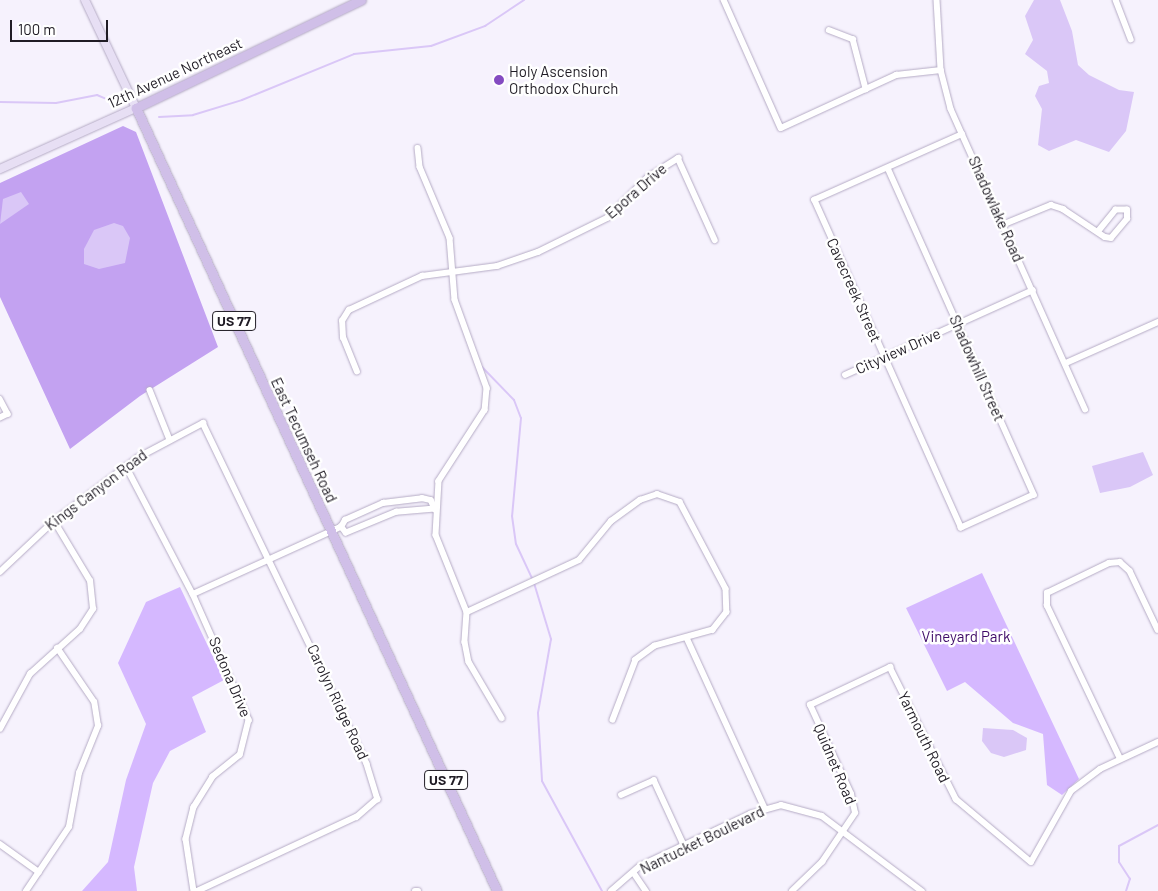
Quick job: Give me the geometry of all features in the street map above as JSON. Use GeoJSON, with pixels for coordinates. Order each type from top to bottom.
{"type":"FeatureCollection","features":[{"type":"Feature","properties":{"kind":"main road","name":"East Tecumseh Road"},"geometry":{"type":"LineString","coordinates":[[85,0],[497,891]]}},
{"type":"Feature","properties":{"kind":"main road","name":"12th Avenue Northeast"},"geometry":{"type":"LineString","coordinates":[[0,169],[136,108],[361,0]]}},
{"type":"Feature","properties":{"kind":"street"},"geometry":{"type":"LineString","coordinates":[[724,0],[780,128],[903,73],[941,70]]}},
{"type":"Feature","properties":{"kind":"street","name":"Shadowlake Road"},"geometry":{"type":"LineString","coordinates":[[938,0],[941,70],[962,134],[1085,409]]}},
{"type":"Feature","properties":{"kind":"street"},"geometry":{"type":"LineString","coordinates":[[1116,0],[1131,39]]}},
{"type":"Feature","properties":{"kind":"street"},"geometry":{"type":"LineString","coordinates":[[830,30],[853,39],[866,88]]}},
{"type":"Feature","properties":{"kind":"street","name":"Cavecreek Street"},"geometry":{"type":"LineString","coordinates":[[962,134],[814,200],[962,528]]}},
{"type":"Feature","properties":{"kind":"street"},"geometry":{"type":"LineString","coordinates":[[418,148],[420,167],[450,238],[455,300],[486,388],[485,410],[439,481],[435,509],[436,535],[467,612],[464,642],[469,662],[502,718]]}},
{"type":"Feature","properties":{"kind":"street","name":"Epora Drive"},"geometry":{"type":"LineString","coordinates":[[454,271],[514,262],[594,225],[607,218],[648,177],[678,158],[716,240]]}},
{"type":"Feature","properties":{"kind":"street","name":"Shadowhill Street"},"geometry":{"type":"LineString","coordinates":[[888,168],[1034,495],[962,528]]}},
{"type":"Feature","properties":{"kind":"street"},"geometry":{"type":"LineString","coordinates":[[1002,225],[1051,205],[1098,232],[1114,237],[1127,219],[1127,210],[1119,208],[1098,232]]}},
{"type":"Feature","properties":{"kind":"street"},"geometry":{"type":"LineString","coordinates":[[357,372],[343,338],[342,321],[349,310],[422,276],[454,271]]}},
{"type":"Feature","properties":{"kind":"street","name":"Cityview Drive"},"geometry":{"type":"LineString","coordinates":[[845,375],[1032,290]]}},
{"type":"Feature","properties":{"kind":"street"},"geometry":{"type":"LineString","coordinates":[[1066,363],[1157,324]]}},
{"type":"Feature","properties":{"kind":"street"},"geometry":{"type":"LineString","coordinates":[[150,390],[170,440]]}},
{"type":"Feature","properties":{"kind":"street"},"geometry":{"type":"LineString","coordinates":[[0,400],[8,414],[0,418]]}},
{"type":"Feature","properties":{"kind":"street","name":"Kings Canyon Road"},"geometry":{"type":"LineString","coordinates":[[0,572],[54,521],[126,466],[203,423]]}},
{"type":"Feature","properties":{"kind":"street","name":"Carolyn Ridge Road"},"geometry":{"type":"LineString","coordinates":[[194,890],[357,818],[378,801],[371,772],[203,423]]}},
{"type":"Feature","properties":{"kind":"street","name":"Sedona Drive"},"geometry":{"type":"LineString","coordinates":[[126,466],[193,594],[249,720],[240,755],[213,778],[194,807],[186,839],[194,890]]}},
{"type":"Feature","properties":{"kind":"street"},"geometry":{"type":"LineString","coordinates":[[467,612],[579,560],[611,522],[657,494],[680,502],[690,515],[729,601],[722,622],[687,638],[655,646],[636,660],[614,720]]}},
{"type":"Feature","properties":{"kind":"street"},"geometry":{"type":"LineString","coordinates":[[193,594],[342,528],[345,520],[394,500],[431,500],[435,509]]}},
{"type":"Feature","properties":{"kind":"street"},"geometry":{"type":"LineString","coordinates":[[342,528],[346,532],[396,512],[435,509]]}},
{"type":"Feature","properties":{"kind":"street"},"geometry":{"type":"LineString","coordinates":[[0,729],[20,689],[58,648],[89,619],[94,596],[87,574],[54,521]]}},
{"type":"Feature","properties":{"kind":"street"},"geometry":{"type":"LineString","coordinates":[[1158,630],[1130,571],[1120,562],[1054,587],[1047,593],[1047,606],[1120,759],[1158,742]]}},
{"type":"Feature","properties":{"kind":"street"},"geometry":{"type":"LineString","coordinates":[[687,638],[766,808]]}},
{"type":"Feature","properties":{"kind":"street"},"geometry":{"type":"LineString","coordinates":[[26,891],[69,827],[76,784],[98,726],[94,702],[58,648]]}},
{"type":"Feature","properties":{"kind":"street","name":"Yarmouth Road"},"geometry":{"type":"LineString","coordinates":[[810,705],[890,667],[950,791],[971,814],[1031,862],[1071,790],[1120,759]]}},
{"type":"Feature","properties":{"kind":"street","name":"Quidnet Road"},"geometry":{"type":"LineString","coordinates":[[792,891],[808,879],[844,833],[854,817],[854,803],[810,705]]}},
{"type":"Feature","properties":{"kind":"street"},"geometry":{"type":"LineString","coordinates":[[621,795],[654,780],[684,845]]}},
{"type":"Feature","properties":{"kind":"street","name":"Nantucket Boulevard"},"geometry":{"type":"LineString","coordinates":[[611,891],[634,873],[684,845],[766,808],[790,806],[814,812],[844,833],[914,889],[922,891]]}},
{"type":"Feature","properties":{"kind":"street"},"geometry":{"type":"LineString","coordinates":[[0,844],[39,872]]}},
{"type":"Feature","properties":{"kind":"street"},"geometry":{"type":"LineString","coordinates":[[634,873],[646,891]]}},
{"type":"Feature","properties":{"kind":"green space","name":"Vineyard Park"},"geometry":{"type":"Polygon","coordinates":[[[982,573],[1079,779],[1062,795],[1047,785],[1043,734],[1013,723],[965,682],[947,691],[906,608],[982,573]]]}},
{"type":"Feature","properties":{"kind":"green space"},"geometry":{"type":"Polygon","coordinates":[[[180,587],[224,680],[192,697],[206,732],[170,751],[153,783],[134,867],[137,891],[82,891],[108,862],[126,780],[146,724],[118,663],[146,602],[180,587]]]}},
{"type":"Feature","properties":{"kind":"shaded area"},"geometry":{"type":"Polygon","coordinates":[[[1034,0],[1060,0],[1072,31],[1078,65],[1089,75],[1119,90],[1134,92],[1126,131],[1109,152],[1076,140],[1049,151],[1038,145],[1042,109],[1035,96],[1039,86],[1049,83],[1047,71],[1025,54],[1033,40],[1025,16],[1034,0]]]}},
{"type":"Feature","properties":{"kind":"shaded area"},"geometry":{"type":"Polygon","coordinates":[[[123,126],[136,132],[218,347],[140,396],[70,449],[0,297],[0,183],[123,126]]]}},
{"type":"Feature","properties":{"kind":"shaded area"},"geometry":{"type":"Polygon","coordinates":[[[21,192],[29,204],[0,224],[3,199],[21,192]]]}},
{"type":"Feature","properties":{"kind":"shaded area"},"geometry":{"type":"Polygon","coordinates":[[[114,223],[123,226],[130,238],[125,263],[99,269],[84,264],[84,249],[94,230],[114,223]]]}},
{"type":"Feature","properties":{"kind":"shaded area"},"geometry":{"type":"Polygon","coordinates":[[[1143,452],[1153,475],[1130,487],[1100,493],[1092,466],[1143,452]]]}},
{"type":"Feature","properties":{"kind":"shaded area"},"geometry":{"type":"Polygon","coordinates":[[[983,728],[1013,730],[1027,738],[1026,750],[1004,757],[991,753],[982,741],[983,728]]]}},
{"type":"Feature","properties":{"kind":"waterway"},"geometry":{"type":"LineString","coordinates":[[159,117],[193,115],[242,100],[354,54],[431,46],[485,26],[524,0]]}},
{"type":"Feature","properties":{"kind":"waterway"},"geometry":{"type":"LineString","coordinates":[[0,102],[56,103],[97,95],[104,98]]}},
{"type":"Feature","properties":{"kind":"waterway"},"geometry":{"type":"LineString","coordinates":[[482,367],[514,400],[521,418],[512,516],[516,544],[532,579]]}},
{"type":"Feature","properties":{"kind":"waterway"},"geometry":{"type":"LineString","coordinates":[[534,583],[551,639],[538,713],[542,781],[602,891]]}},
{"type":"Feature","properties":{"kind":"waterway"},"geometry":{"type":"LineString","coordinates":[[1126,891],[1130,879],[1119,862],[1119,846],[1158,825]]}},
{"type":"Feature","properties":{"kind":"place","name":"Holy Ascension Orthodox Church"},"geometry":{"type":"Point","coordinates":[499,80]}}]}
